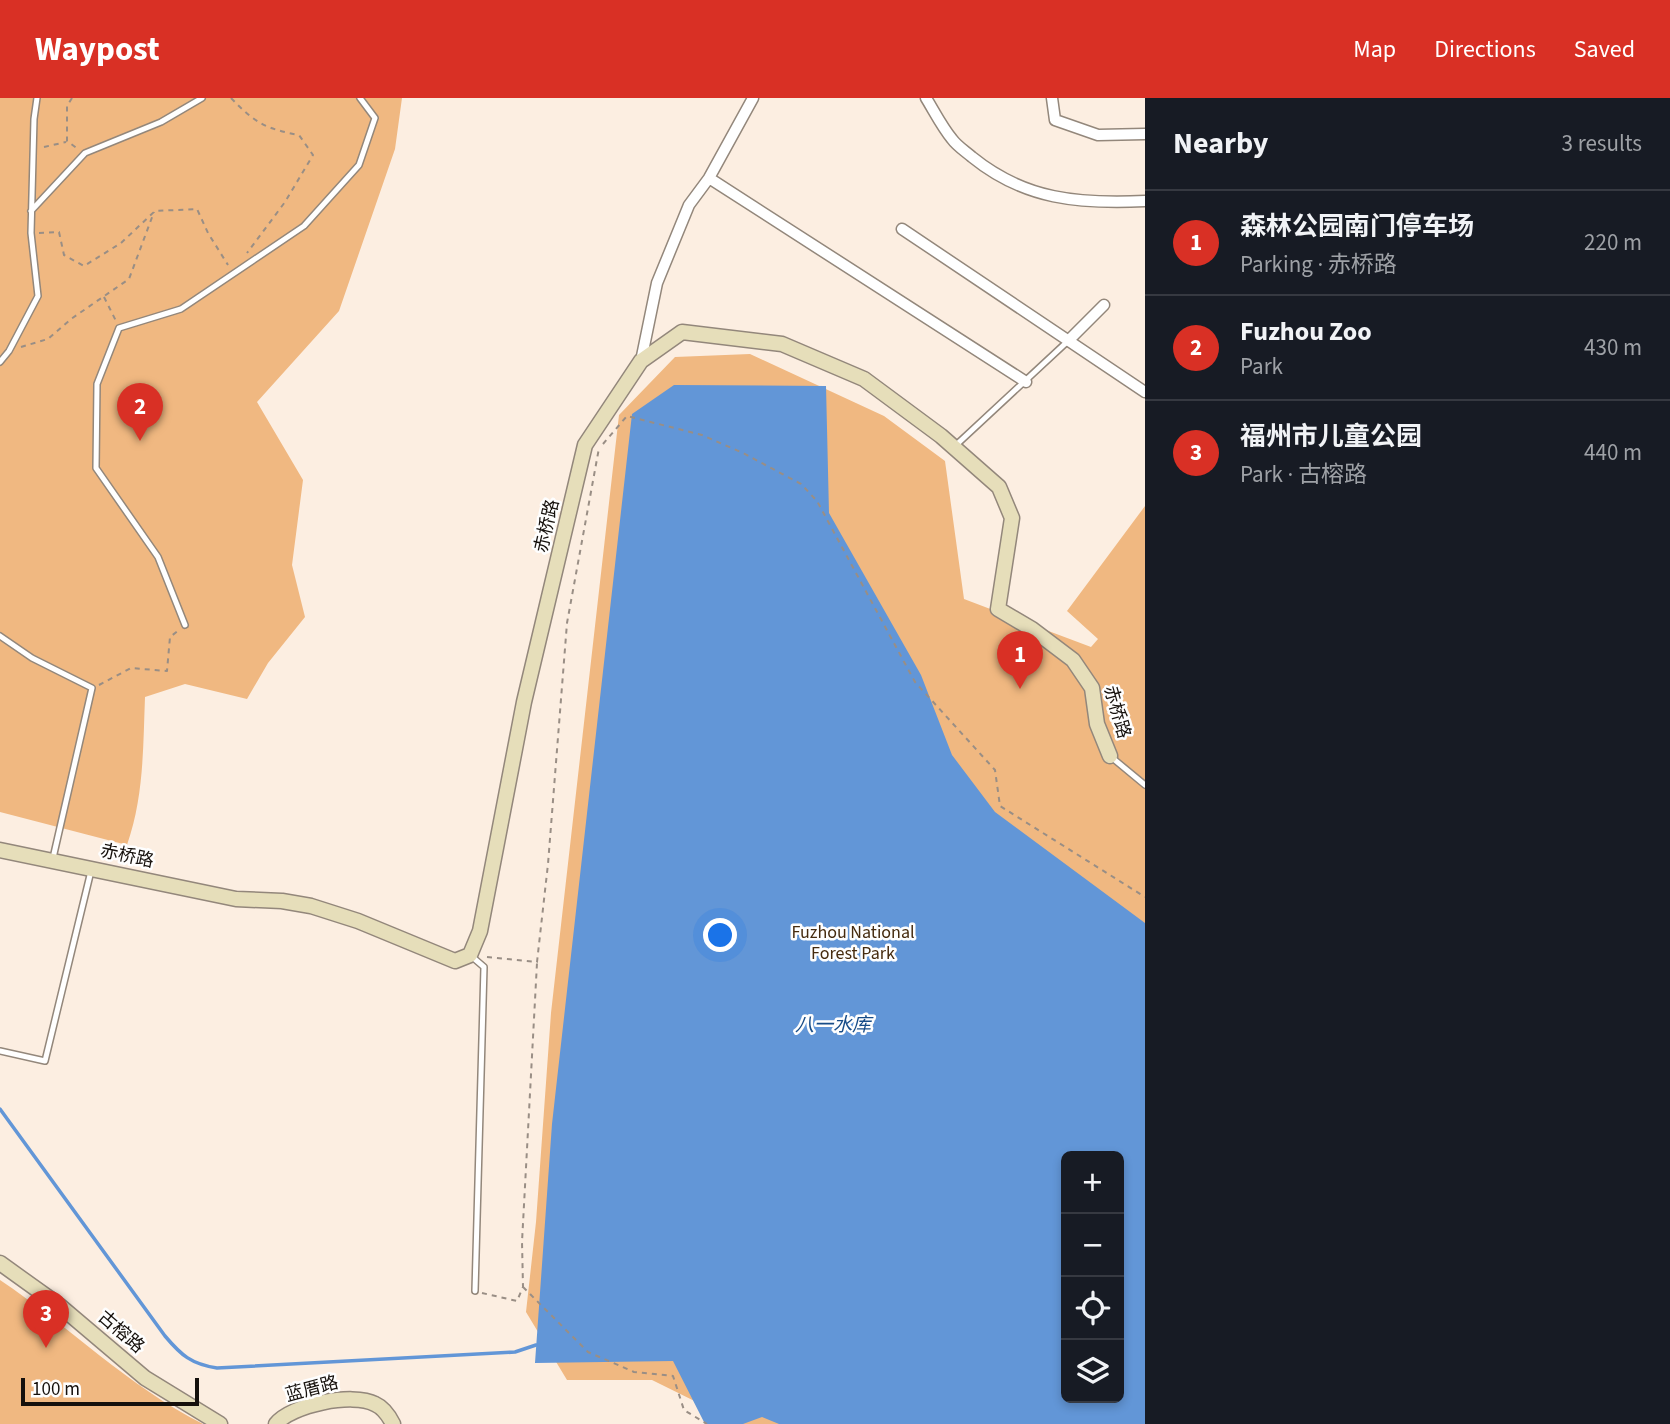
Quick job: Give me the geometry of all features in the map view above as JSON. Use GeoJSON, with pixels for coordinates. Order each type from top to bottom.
{"type":"FeatureCollection","features":[{"type":"Feature","properties":{"kind":"street"},"geometry":{"type":"LineString","coordinates":[[641,361],[657,283],[690,205],[709,178],[753,98]]}},
{"type":"Feature","properties":{"kind":"street"},"geometry":{"type":"LineString","coordinates":[[926,98],[953,141],[983,165],[1021,188],[1058,199],[1145,201]]}},
{"type":"Feature","properties":{"kind":"street"},"geometry":{"type":"LineString","coordinates":[[1052,98],[1055,120],[1098,135],[1145,134]]}},
{"type":"Feature","properties":{"kind":"street"},"geometry":{"type":"LineString","coordinates":[[709,178],[1026,382]]}},
{"type":"Feature","properties":{"kind":"street"},"geometry":{"type":"LineString","coordinates":[[902,229],[1145,392]]}},
{"type":"Feature","properties":{"kind":"street"},"geometry":{"type":"LineString","coordinates":[[1068,341],[1104,305]]}},
{"type":"Feature","properties":{"kind":"street","name":"赤桥路"},"geometry":{"type":"LineString","coordinates":[[0,850],[236,899],[282,901],[312,906],[358,921],[455,961],[470,955],[480,931],[524,702],[585,446],[641,361],[681,332],[782,344],[864,379],[953,447],[999,487],[1012,517],[998,609],[1032,629],[1073,660],[1092,688],[1097,724],[1110,756]]}},
{"type":"Feature","properties":{"kind":"street","name":"古榕路"},"geometry":{"type":"LineString","coordinates":[[0,1263],[60,1306],[145,1378],[220,1424]]}},
{"type":"Feature","properties":{"kind":"street","name":"蓝厝路"},"geometry":{"type":"LineString","coordinates":[[276,1424],[289,1413],[301,1409],[355,1398],[376,1404],[393,1424]]}},
{"type":"Feature","properties":{"kind":"lane"},"geometry":{"type":"LineString","coordinates":[[0,362],[9,351],[38,296],[31,233],[37,98]]}},
{"type":"Feature","properties":{"kind":"lane"},"geometry":{"type":"LineString","coordinates":[[31,211],[85,153],[161,121],[202,98]]}},
{"type":"Feature","properties":{"kind":"lane"},"geometry":{"type":"LineString","coordinates":[[185,625],[158,556],[96,468],[97,384],[119,328],[181,309],[304,226],[359,165],[374,118],[360,98]]}},
{"type":"Feature","properties":{"kind":"lane"},"geometry":{"type":"LineString","coordinates":[[953,447],[1068,341]]}},
{"type":"Feature","properties":{"kind":"lane"},"geometry":{"type":"LineString","coordinates":[[0,636],[32,658],[92,688],[53,861]]}},
{"type":"Feature","properties":{"kind":"lane"},"geometry":{"type":"LineString","coordinates":[[1110,756],[1145,785]]}},
{"type":"Feature","properties":{"kind":"lane"},"geometry":{"type":"LineString","coordinates":[[0,1051],[45,1061],[92,868]]}},
{"type":"Feature","properties":{"kind":"lane"},"geometry":{"type":"LineString","coordinates":[[470,955],[484,967],[475,1291]]}},
{"type":"Feature","properties":{"kind":"path"},"geometry":{"type":"LineString","coordinates":[[67,141],[67,106],[72,98]]}},
{"type":"Feature","properties":{"kind":"path"},"geometry":{"type":"LineString","coordinates":[[231,98],[244,112],[268,129],[299,135],[313,155],[285,202],[246,254]]}},
{"type":"Feature","properties":{"kind":"path"},"geometry":{"type":"LineString","coordinates":[[33,149],[67,141],[85,153]]}},
{"type":"Feature","properties":{"kind":"path"},"geometry":{"type":"LineString","coordinates":[[31,233],[59,232],[64,255],[84,266],[121,243],[155,211],[197,209],[208,233],[233,273]]}},
{"type":"Feature","properties":{"kind":"path"},"geometry":{"type":"LineString","coordinates":[[9,351],[48,339],[71,319],[129,279],[155,211]]}},
{"type":"Feature","properties":{"kind":"path"},"geometry":{"type":"LineString","coordinates":[[104,296],[119,328]]}},
{"type":"Feature","properties":{"kind":"path"},"geometry":{"type":"LineString","coordinates":[[475,1291],[517,1301],[523,1287],[522,1242],[537,962],[567,623],[600,447],[627,416],[702,435],[801,484],[817,501],[915,682],[995,770],[1000,806],[1145,897]]}},
{"type":"Feature","properties":{"kind":"path"},"geometry":{"type":"LineString","coordinates":[[92,688],[131,668],[167,671],[170,637],[185,625]]}},
{"type":"Feature","properties":{"kind":"path"},"geometry":{"type":"LineString","coordinates":[[470,955],[537,962]]}},
{"type":"Feature","properties":{"kind":"path"},"geometry":{"type":"LineString","coordinates":[[523,1287],[588,1352],[634,1372],[673,1376],[684,1410],[707,1424]]}},
{"type":"Feature","properties":{"kind":"green space"},"geometry":{"type":"Polygon","coordinates":[[[0,98],[402,98],[395,149],[339,311],[257,402],[303,480],[292,565],[305,617],[268,663],[247,699],[185,684],[145,697],[140,790],[127,845],[0,812],[0,98]]]}},
{"type":"Feature","properties":{"kind":"green space","name":"八一水库"},"geometry":{"type":"Polygon","coordinates":[[[750,354],[884,416],[945,461],[964,599],[1091,647],[1098,639],[1067,611],[1145,506],[1145,1424],[741,1424],[652,1380],[567,1380],[526,1312],[536,1222],[551,1013],[619,415],[675,357],[750,354]]]}},
{"type":"Feature","properties":{"kind":"green space"},"geometry":{"type":"Polygon","coordinates":[[[0,1280],[124,1374],[203,1424],[0,1424],[0,1280]]]}},
{"type":"Feature","properties":{"kind":"water","name":"八一水库"},"geometry":{"type":"Polygon","coordinates":[[[674,385],[826,386],[829,513],[921,675],[952,755],[995,812],[1145,923],[1145,1424],[779,1424],[762,1417],[743,1424],[705,1424],[673,1361],[535,1363],[552,1124],[632,414],[674,385]]]}},
{"type":"Feature","properties":{"kind":"waterway"},"geometry":{"type":"LineString","coordinates":[[0,1109],[165,1336],[193,1361],[217,1368],[515,1352],[536,1345]]}},
{"type":"Feature","properties":{"kind":"place","name":"Fuzhou Zoo"},"geometry":{"type":"Point","coordinates":[140,441]}},
{"type":"Feature","properties":{"kind":"place","name":"森林公园南门停车场"},"geometry":{"type":"Point","coordinates":[1020,689]}},
{"type":"Feature","properties":{"kind":"place","name":"福州市儿童公园"},"geometry":{"type":"Point","coordinates":[46,1348]}},
{"type":"Feature","properties":{"kind":"park label","name":"Fuzhou National Forest Park"},"geometry":{"type":"Point","coordinates":[853,942]}}]}
